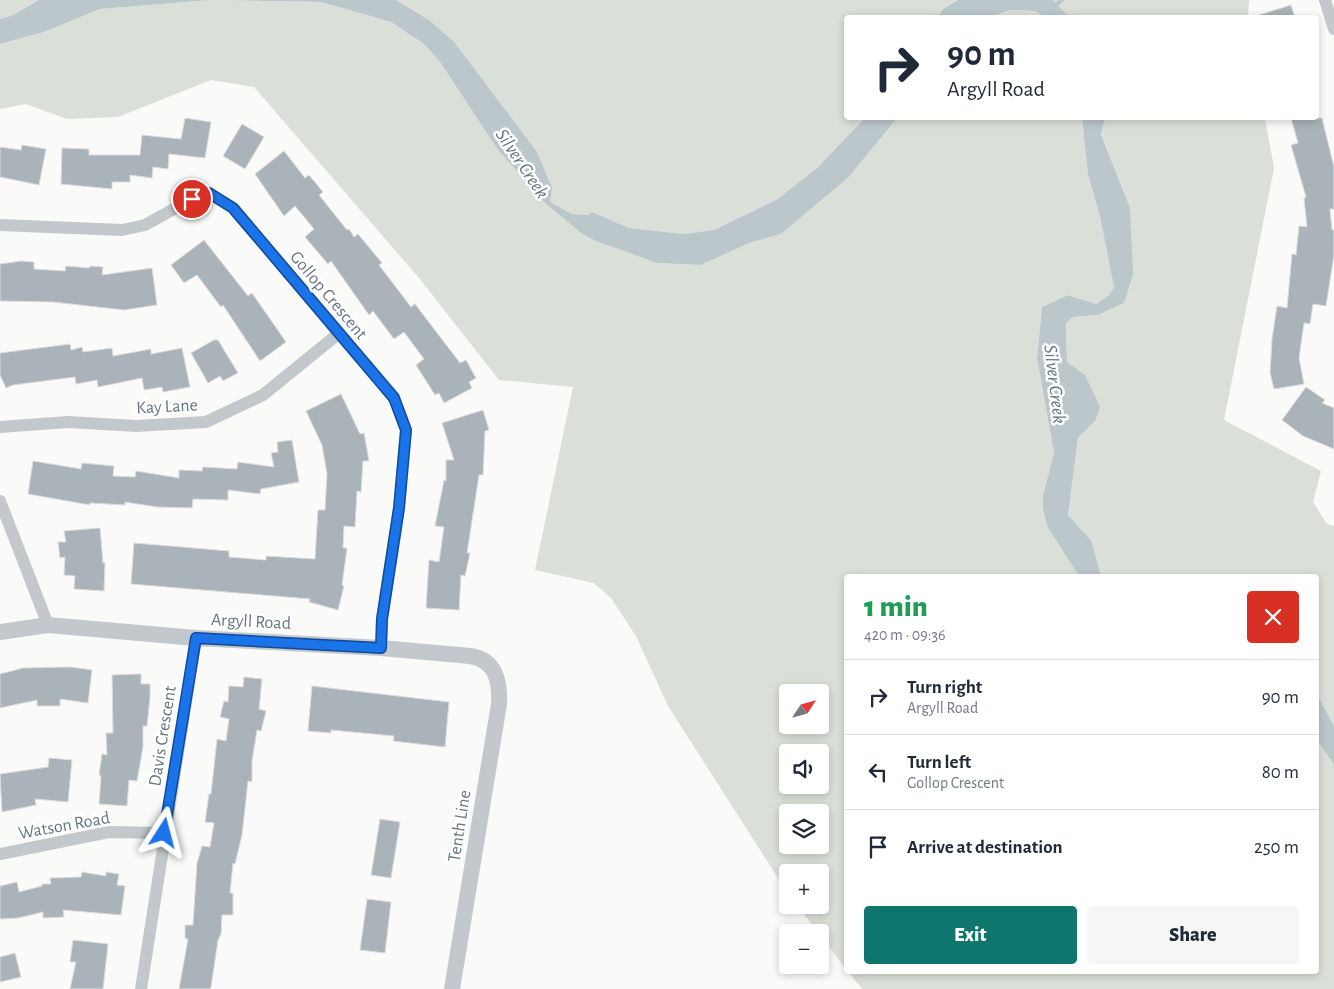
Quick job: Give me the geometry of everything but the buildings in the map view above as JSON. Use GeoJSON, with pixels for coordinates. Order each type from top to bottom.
{"type":"FeatureCollection","features":[{"type":"Feature","properties":{"kind":"street"},"geometry":{"type":"LineString","coordinates":[[1325,0],[1334,29]]}},
{"type":"Feature","properties":{"kind":"street","name":"Gollop Crescent"},"geometry":{"type":"LineString","coordinates":[[0,225],[122,230],[145,225],[192,199],[209,193],[233,208],[394,398],[406,430],[399,508],[382,619],[381,648]]}},
{"type":"Feature","properties":{"kind":"street","name":"Kay Lane"},"geometry":{"type":"LineString","coordinates":[[0,428],[68,422],[136,426],[206,422],[263,396],[338,334]]}},
{"type":"Feature","properties":{"kind":"street"},"geometry":{"type":"LineString","coordinates":[[0,501],[48,625]]}},
{"type":"Feature","properties":{"kind":"street","name":"Argyll Road"},"geometry":{"type":"LineString","coordinates":[[0,632],[48,625],[196,638],[381,648],[481,658],[495,671]]}},
{"type":"Feature","properties":{"kind":"street","name":"Davis Crescent"},"geometry":{"type":"LineString","coordinates":[[141,989],[196,638]]}},
{"type":"Feature","properties":{"kind":"street","name":"Tenth Line"},"geometry":{"type":"LineString","coordinates":[[452,989],[499,704],[499,682],[495,671]]}},
{"type":"Feature","properties":{"kind":"street","name":"Watson Road"},"geometry":{"type":"LineString","coordinates":[[0,854],[108,832],[164,833]]}},
{"type":"Feature","properties":{"kind":"shaded area"},"geometry":{"type":"Polygon","coordinates":[[[0,0],[39,0],[13,15],[0,19],[0,0]]]}},
{"type":"Feature","properties":{"kind":"shaded area"},"geometry":{"type":"Polygon","coordinates":[[[211,0],[321,2],[391,22],[424,44],[440,62],[498,150],[545,203],[581,233],[593,240],[657,263],[701,265],[749,243],[781,234],[849,177],[895,120],[1082,120],[1088,175],[1100,216],[1114,288],[1108,296],[1096,304],[1068,295],[1042,307],[1037,358],[1054,453],[1043,495],[1048,528],[1078,574],[844,574],[844,966],[829,947],[829,924],[812,924],[804,914],[829,914],[829,864],[779,864],[779,879],[668,706],[636,636],[611,598],[594,583],[535,570],[573,387],[499,380],[419,278],[254,87],[211,80],[118,117],[67,119],[26,104],[0,109],[0,44],[44,32],[100,9],[211,0]]]}},
{"type":"Feature","properties":{"kind":"shaded area"},"geometry":{"type":"Polygon","coordinates":[[[396,0],[958,0],[943,9],[938,15],[844,15],[844,120],[863,120],[816,169],[776,200],[714,230],[684,234],[629,228],[592,212],[588,215],[572,214],[550,202],[429,20],[396,0]]]}},
{"type":"Feature","properties":{"kind":"shaded area"},"geometry":{"type":"Polygon","coordinates":[[[1053,0],[1249,0],[1248,15],[1068,15],[1053,0]]]}},
{"type":"Feature","properties":{"kind":"shaded area"},"geometry":{"type":"Polygon","coordinates":[[[1010,10],[1035,11],[1042,15],[999,15],[1010,10]]]}},
{"type":"Feature","properties":{"kind":"shaded area"},"geometry":{"type":"Polygon","coordinates":[[[1104,120],[1265,120],[1274,168],[1224,420],[1321,471],[1313,502],[1327,524],[1334,526],[1334,726],[1319,698],[1319,574],[1100,574],[1091,540],[1068,515],[1078,438],[1095,421],[1085,375],[1067,363],[1066,323],[1073,317],[1098,315],[1124,303],[1130,208],[1101,133],[1104,120]]]}},
{"type":"Feature","properties":{"kind":"shaded area"},"geometry":{"type":"Polygon","coordinates":[[[1319,742],[1334,765],[1334,989],[862,989],[850,974],[1319,974],[1319,742]]]}},
{"type":"Feature","properties":{"kind":"water"},"geometry":{"type":"Polygon","coordinates":[[[39,0],[211,0],[100,9],[44,32],[0,44],[0,19],[13,15],[39,0]]]}},
{"type":"Feature","properties":{"kind":"water","name":"Silver Creek"},"geometry":{"type":"Polygon","coordinates":[[[211,0],[396,0],[429,20],[454,42],[537,152],[552,188],[550,202],[572,214],[588,215],[592,212],[629,228],[684,234],[714,230],[776,200],[816,169],[863,120],[895,120],[849,177],[781,234],[749,243],[701,265],[657,263],[593,240],[581,233],[545,203],[498,150],[440,62],[424,44],[391,22],[321,2],[211,0]]]}},
{"type":"Feature","properties":{"kind":"water"},"geometry":{"type":"Polygon","coordinates":[[[958,0],[1053,0],[1068,15],[1042,15],[1035,11],[1010,10],[997,15],[938,15],[943,9],[958,0]]]}},
{"type":"Feature","properties":{"kind":"water","name":"Silver Creek"},"geometry":{"type":"Polygon","coordinates":[[[1082,120],[1104,120],[1101,134],[1130,208],[1133,274],[1124,303],[1098,315],[1073,317],[1066,323],[1067,362],[1085,375],[1100,407],[1095,421],[1078,438],[1068,515],[1091,540],[1100,574],[1078,574],[1048,528],[1043,509],[1043,495],[1054,453],[1037,358],[1042,307],[1068,295],[1096,304],[1108,296],[1114,288],[1100,216],[1088,175],[1082,120]]]}},
{"type":"Feature","properties":{"kind":"water"},"geometry":{"type":"Polygon","coordinates":[[[1319,698],[1334,726],[1334,765],[1319,742],[1319,698]]]}},
{"type":"Feature","properties":{"kind":"waterway"},"geometry":{"type":"LineString","coordinates":[[1053,7],[1062,0]]}},
{"type":"Feature","properties":{"kind":"route"},"geometry":{"type":"LineString","coordinates":[[164,833],[196,638],[381,648],[382,619],[399,508],[406,430],[394,398],[233,208],[209,193],[192,199]]}}]}
